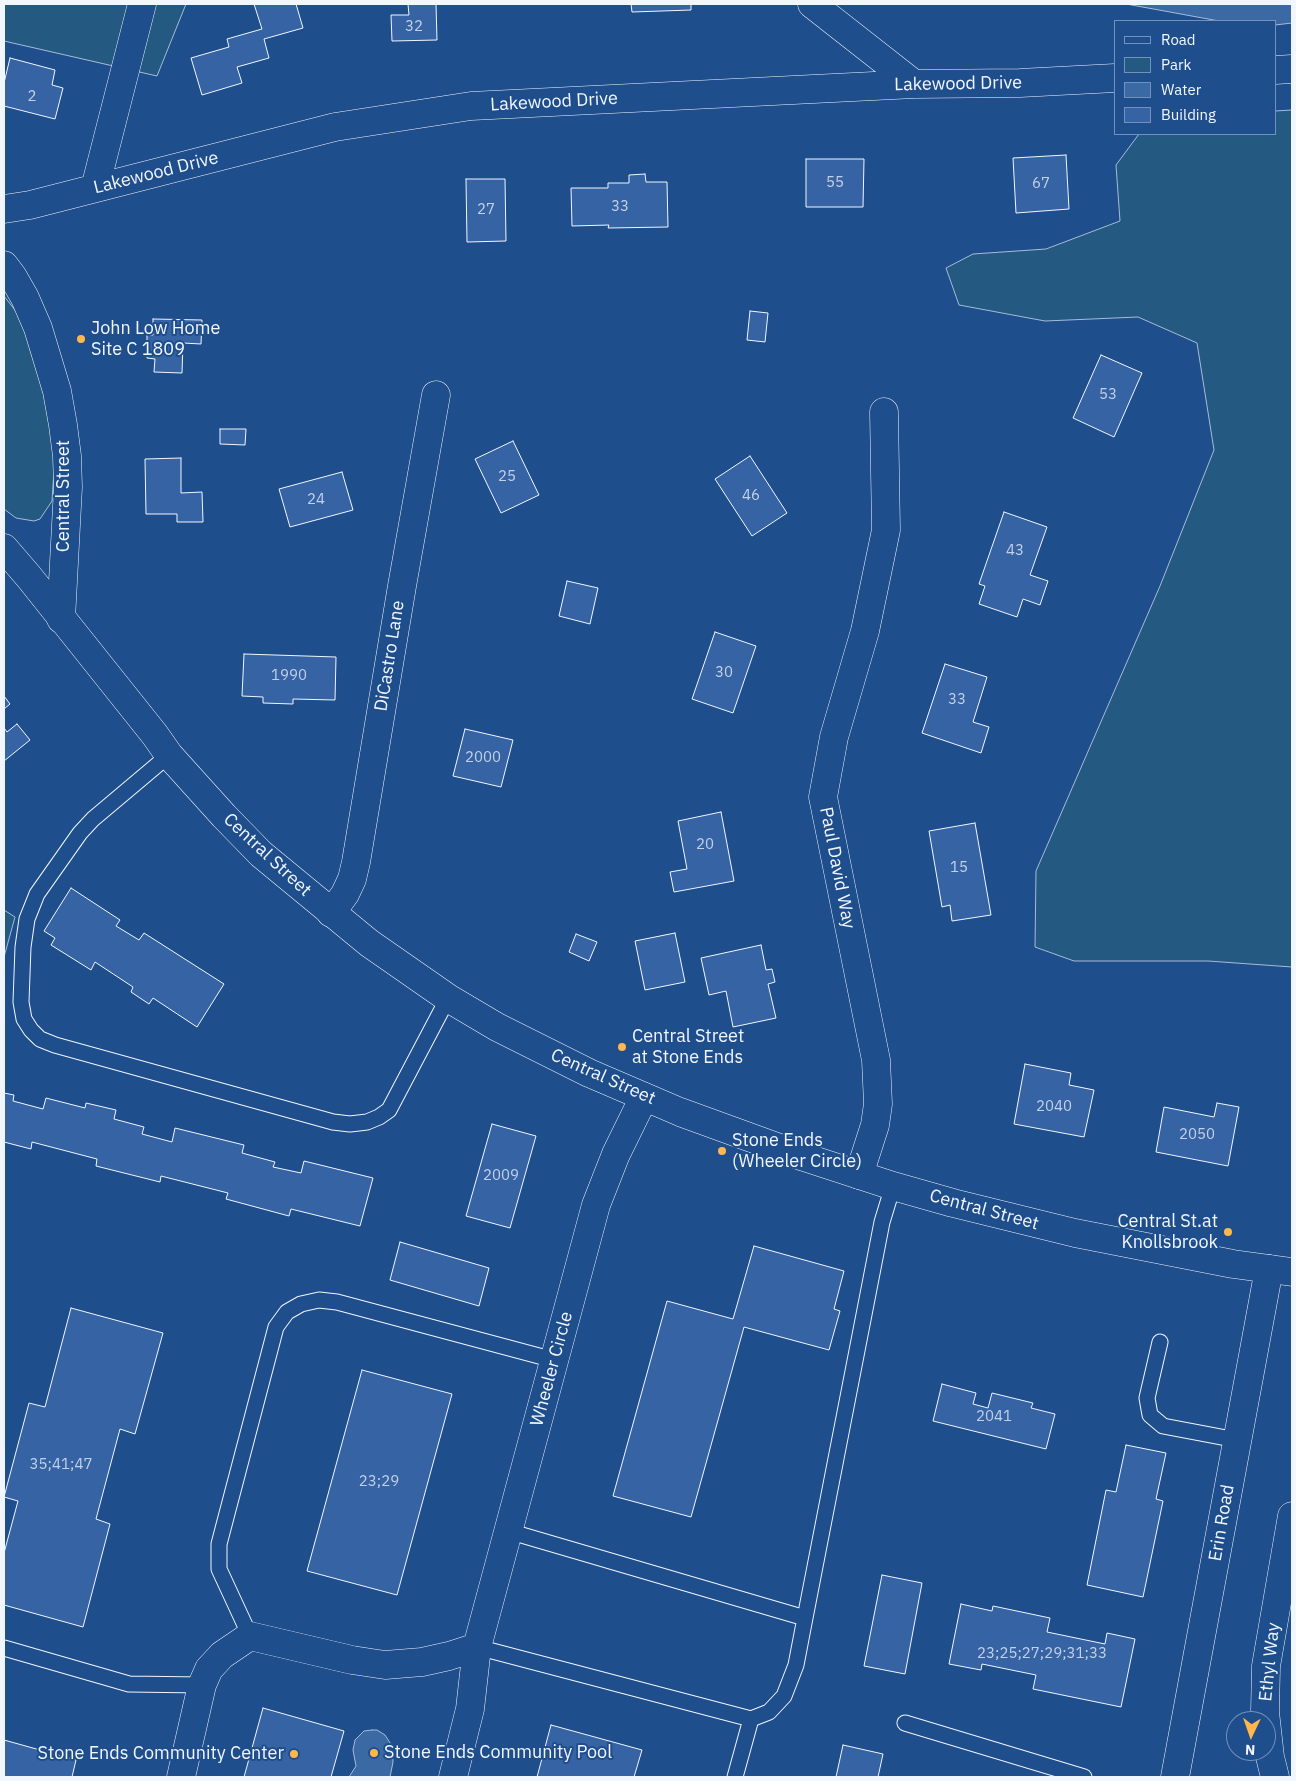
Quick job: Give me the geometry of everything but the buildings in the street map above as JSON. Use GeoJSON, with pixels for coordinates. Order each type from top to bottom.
{"type":"FeatureCollection","features":[{"type":"Feature","properties":{"kind":"street"},"geometry":{"type":"LineString","coordinates":[[95,188],[142,4]]}},
{"type":"Feature","properties":{"kind":"street"},"geometry":{"type":"LineString","coordinates":[[812,4],[914,84]]}},
{"type":"Feature","properties":{"kind":"street"},"geometry":{"type":"LineString","coordinates":[[1276,70],[1292,69]]}},
{"type":"Feature","properties":{"kind":"street","name":"Lakewood Drive"},"geometry":{"type":"LineString","coordinates":[[4,209],[30,205],[334,127],[471,106],[914,84],[1020,83],[1114,78]]}},
{"type":"Feature","properties":{"kind":"street","name":"Central Street"},"geometry":{"type":"LineString","coordinates":[[4,265],[25,298],[38,328],[57,391],[63,425],[68,487],[61,618]]}},
{"type":"Feature","properties":{"kind":"street","name":"DiCastro Lane"},"geometry":{"type":"LineString","coordinates":[[331,912],[345,894],[356,862],[436,395]]}},
{"type":"Feature","properties":{"kind":"street","name":"Paul David Way"},"geometry":{"type":"LineString","coordinates":[[859,1175],[875,1125],[878,1104],[876,1060],[823,797],[834,737],[865,631],[886,530],[884,412]]}},
{"type":"Feature","properties":{"kind":"street","name":"Central Street"},"geometry":{"type":"LineString","coordinates":[[4,548],[155,735],[169,755],[261,854],[369,943],[448,998],[497,1027],[589,1073],[721,1128],[893,1186],[953,1204],[1138,1247],[1280,1270]]}},
{"type":"Feature","properties":{"kind":"street","name":"Wheeler Circle"},"geometry":{"type":"LineString","coordinates":[[453,1777],[470,1709],[477,1647],[596,1205],[616,1154],[644,1097]]}},
{"type":"Feature","properties":{"kind":"street","name":"Erin Road"},"geometry":{"type":"LineString","coordinates":[[1175,1777],[1237,1440],[1280,1270]]}},
{"type":"Feature","properties":{"kind":"street","name":"Ethyl Way"},"geometry":{"type":"LineString","coordinates":[[1275,1777],[1270,1756],[1265,1712],[1266,1666],[1292,1516]]}},
{"type":"Feature","properties":{"kind":"street"},"geometry":{"type":"LineString","coordinates":[[181,1777],[202,1685],[209,1669],[222,1654],[250,1636],[352,1660],[386,1665],[440,1658],[477,1647]]}},
{"type":"Feature","properties":{"kind":"lane"},"geometry":{"type":"LineString","coordinates":[[169,755],[80,832],[37,894],[27,919],[24,938],[21,1002],[24,1019],[40,1040],[313,1116],[350,1124],[367,1122],[389,1110],[448,998]]}},
{"type":"Feature","properties":{"kind":"lane"},"geometry":{"type":"LineString","coordinates":[[477,1647],[751,1718],[769,1712],[784,1696],[796,1665],[882,1222],[893,1186]]}},
{"type":"Feature","properties":{"kind":"lane"},"geometry":{"type":"LineString","coordinates":[[250,1636],[219,1569],[218,1544],[276,1327],[287,1312],[301,1304],[319,1300],[338,1302],[554,1360]]}},
{"type":"Feature","properties":{"kind":"lane"},"geometry":{"type":"LineString","coordinates":[[1160,1342],[1148,1398],[1150,1415],[1162,1426],[1237,1440]]}},
{"type":"Feature","properties":{"kind":"lane"},"geometry":{"type":"LineString","coordinates":[[508,1531],[805,1618]]}},
{"type":"Feature","properties":{"kind":"lane"},"geometry":{"type":"LineString","coordinates":[[4,1648],[129,1684],[202,1685]]}},
{"type":"Feature","properties":{"kind":"lane"},"geometry":{"type":"LineString","coordinates":[[735,1777],[751,1718]]}},
{"type":"Feature","properties":{"kind":"lane"},"geometry":{"type":"LineString","coordinates":[[905,1723],[1084,1777]]}},
{"type":"Feature","properties":{"kind":"green space"},"geometry":{"type":"Polygon","coordinates":[[[4,4],[186,4],[157,76],[4,41],[4,4]]]}},
{"type":"Feature","properties":{"kind":"green space"},"geometry":{"type":"Polygon","coordinates":[[[1292,110],[1292,967],[1208,961],[1074,961],[1035,947],[1036,871],[1160,586],[1214,450],[1197,343],[1138,317],[1045,321],[959,305],[946,268],[973,254],[1046,249],[1120,221],[1116,165],[1138,135],[1276,135],[1276,111],[1292,110]]]}},
{"type":"Feature","properties":{"kind":"green space"},"geometry":{"type":"Polygon","coordinates":[[[4,296],[18,314],[25,329],[41,380],[55,455],[52,501],[40,519],[34,521],[16,518],[4,509],[4,296]]]}},
{"type":"Feature","properties":{"kind":"green space"},"geometry":{"type":"Polygon","coordinates":[[[4,910],[15,917],[4,957],[4,910]]]}},
{"type":"Feature","properties":{"kind":"water"},"geometry":{"type":"Polygon","coordinates":[[[1126,4],[1292,4],[1292,23],[1276,25],[1276,20],[1214,20],[1126,4]]]}},
{"type":"Feature","properties":{"kind":"water","name":"Stone Ends Community Pool"},"geometry":{"type":"Polygon","coordinates":[[[377,1730],[385,1735],[392,1746],[393,1762],[390,1777],[349,1777],[356,1766],[353,1750],[355,1740],[364,1731],[377,1730]]]}},
{"type":"Feature","properties":{"kind":"place","name":"John Low Home Site C 1809"},"geometry":{"type":"Point","coordinates":[81,339]}},
{"type":"Feature","properties":{"kind":"place","name":"Central Street at Stone Ends"},"geometry":{"type":"Point","coordinates":[622,1047]}},
{"type":"Feature","properties":{"kind":"place","name":"Stone Ends (Wheeler Circle)"},"geometry":{"type":"Point","coordinates":[722,1151]}},
{"type":"Feature","properties":{"kind":"place","name":"Central St.at Knollsbrook"},"geometry":{"type":"Point","coordinates":[1228,1232]}},
{"type":"Feature","properties":{"kind":"place","name":"Stone Ends Community Pool"},"geometry":{"type":"Point","coordinates":[374,1753]}},
{"type":"Feature","properties":{"kind":"place","name":"Stone Ends Community Center"},"geometry":{"type":"Point","coordinates":[294,1754]}}]}
